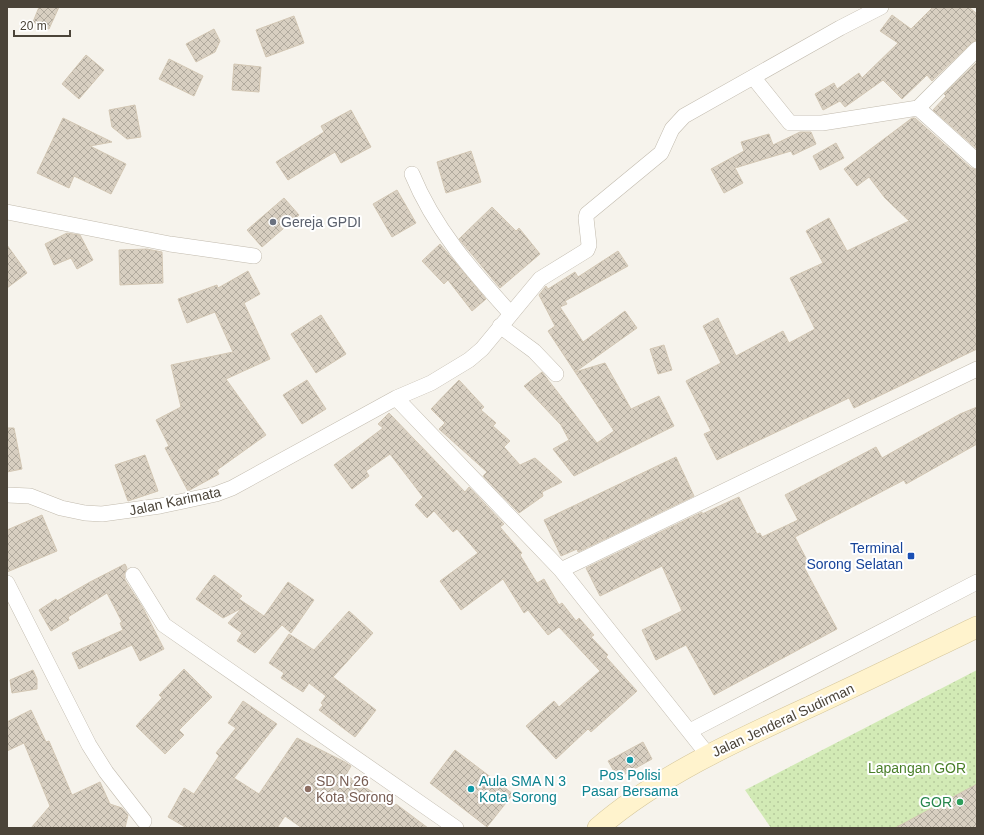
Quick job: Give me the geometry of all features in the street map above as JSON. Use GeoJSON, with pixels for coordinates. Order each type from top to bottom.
{"type":"FeatureCollection","features":[{"type":"Feature","properties":{"kind":"main road","name":"Jalan Jenderal Sudirman"},"geometry":{"type":"LineString","coordinates":[[598,828],[618,811],[708,755],[764,727],[919,656],[977,627]]}},
{"type":"Feature","properties":{"kind":"street"},"geometry":{"type":"LineString","coordinates":[[881,7],[840,28],[753,77],[790,123],[822,123],[918,108],[977,49]]}},
{"type":"Feature","properties":{"kind":"street","name":"Jalan Karimata"},"geometry":{"type":"LineString","coordinates":[[7,494],[30,496],[61,508],[85,513],[102,514],[160,506],[216,494],[254,477],[396,398],[431,383],[469,360],[482,349],[540,279],[587,250],[587,214],[661,153],[672,129],[684,116],[753,77]]}},
{"type":"Feature","properties":{"kind":"street"},"geometry":{"type":"LineString","coordinates":[[918,108],[977,161]]}},
{"type":"Feature","properties":{"kind":"street"},"geometry":{"type":"LineString","coordinates":[[412,174],[422,199],[436,223],[482,281],[511,314]]}},
{"type":"Feature","properties":{"kind":"street"},"geometry":{"type":"LineString","coordinates":[[7,212],[170,244],[254,256]]}},
{"type":"Feature","properties":{"kind":"street"},"geometry":{"type":"LineString","coordinates":[[500,326],[534,351],[556,374]]}},
{"type":"Feature","properties":{"kind":"street"},"geometry":{"type":"LineString","coordinates":[[561,570],[977,369]]}},
{"type":"Feature","properties":{"kind":"street"},"geometry":{"type":"LineString","coordinates":[[396,398],[561,570],[708,755]]}},
{"type":"Feature","properties":{"kind":"street"},"geometry":{"type":"LineString","coordinates":[[133,575],[164,625],[456,828]]}},
{"type":"Feature","properties":{"kind":"street"},"geometry":{"type":"LineString","coordinates":[[690,731],[977,582]]}},
{"type":"Feature","properties":{"kind":"street"},"geometry":{"type":"LineString","coordinates":[[7,583],[88,745],[106,772],[144,821]]}},
{"type":"Feature","properties":{"kind":"green space","name":"Lapangan GOR"},"geometry":{"type":"Polygon","coordinates":[[[977,670],[977,828],[771,828],[745,790],[977,670]]]}},
{"type":"Feature","properties":{"kind":"building"},"geometry":{"type":"Polygon","coordinates":[[[39,7],[59,7],[49,29],[33,22],[39,7]]]}},
{"type":"Feature","properties":{"kind":"building"},"geometry":{"type":"Polygon","coordinates":[[[933,7],[969,7],[977,14],[977,40],[971,43],[932,81],[927,75],[902,99],[883,80],[845,107],[840,101],[823,110],[815,94],[834,83],[837,89],[859,73],[862,78],[898,43],[880,31],[892,15],[911,29],[933,7]]]}},
{"type":"Feature","properties":{"kind":"building"},"geometry":{"type":"Polygon","coordinates":[[[294,16],[304,43],[266,57],[256,30],[294,16]]]}},
{"type":"Feature","properties":{"kind":"building"},"geometry":{"type":"Polygon","coordinates":[[[214,29],[220,41],[215,52],[196,62],[186,44],[214,29]]]}},
{"type":"Feature","properties":{"kind":"building"},"geometry":{"type":"Polygon","coordinates":[[[86,55],[104,70],[79,99],[62,84],[86,55]]]}},
{"type":"Feature","properties":{"kind":"building"},"geometry":{"type":"Polygon","coordinates":[[[169,59],[203,76],[194,96],[159,79],[169,59]]]}},
{"type":"Feature","properties":{"kind":"building"},"geometry":{"type":"Polygon","coordinates":[[[977,62],[977,149],[933,110],[946,96],[944,94],[977,62]]]}},
{"type":"Feature","properties":{"kind":"building"},"geometry":{"type":"Polygon","coordinates":[[[234,64],[261,67],[259,92],[232,90],[234,64]]]}},
{"type":"Feature","properties":{"kind":"building"},"geometry":{"type":"Polygon","coordinates":[[[135,105],[141,137],[127,139],[112,127],[109,110],[135,105]]]}},
{"type":"Feature","properties":{"kind":"building"},"geometry":{"type":"Polygon","coordinates":[[[351,110],[371,147],[341,163],[335,152],[288,180],[276,162],[324,132],[321,126],[351,110]]]}},
{"type":"Feature","properties":{"kind":"building"},"geometry":{"type":"Polygon","coordinates":[[[63,118],[112,142],[90,146],[126,164],[111,194],[74,176],[69,188],[37,173],[63,118]]]}},
{"type":"Feature","properties":{"kind":"building"},"geometry":{"type":"Polygon","coordinates":[[[912,118],[915,118],[971,168],[977,170],[977,349],[854,408],[849,398],[717,460],[704,434],[711,431],[686,381],[721,363],[703,326],[718,318],[736,356],[783,331],[789,343],[815,329],[790,278],[823,263],[806,231],[829,218],[847,251],[909,221],[885,198],[869,177],[857,186],[844,169],[912,118]]]}},
{"type":"Feature","properties":{"kind":"building"},"geometry":{"type":"Polygon","coordinates":[[[800,132],[811,132],[816,144],[793,155],[791,151],[735,168],[743,183],[724,193],[711,169],[744,151],[741,142],[769,134],[773,145],[800,132]]]}},
{"type":"Feature","properties":{"kind":"building"},"geometry":{"type":"Polygon","coordinates":[[[836,143],[844,158],[820,170],[813,156],[836,143]]]}},
{"type":"Feature","properties":{"kind":"building"},"geometry":{"type":"Polygon","coordinates":[[[471,151],[481,182],[446,193],[437,162],[471,151]]]}},
{"type":"Feature","properties":{"kind":"building"},"geometry":{"type":"Polygon","coordinates":[[[397,190],[416,223],[392,237],[373,204],[397,190]]]}},
{"type":"Feature","properties":{"kind":"building","name":"Gereja GPDI"},"geometry":{"type":"Polygon","coordinates":[[[284,198],[299,215],[262,247],[247,230],[284,198]]]}},
{"type":"Feature","properties":{"kind":"building"},"geometry":{"type":"Polygon","coordinates":[[[492,207],[516,231],[519,228],[540,254],[500,288],[459,239],[492,207]]]}},
{"type":"Feature","properties":{"kind":"building"},"geometry":{"type":"Polygon","coordinates":[[[67,233],[80,235],[93,260],[77,269],[71,258],[54,265],[45,244],[67,233]]]}},
{"type":"Feature","properties":{"kind":"building"},"geometry":{"type":"Polygon","coordinates":[[[440,244],[486,299],[472,311],[448,280],[444,284],[422,261],[440,244]]]}},
{"type":"Feature","properties":{"kind":"building"},"geometry":{"type":"Polygon","coordinates":[[[7,245],[27,273],[7,288],[7,245]]]}},
{"type":"Feature","properties":{"kind":"building"},"geometry":{"type":"Polygon","coordinates":[[[147,249],[162,252],[163,283],[120,285],[119,250],[147,249]]]}},
{"type":"Feature","properties":{"kind":"building"},"geometry":{"type":"Polygon","coordinates":[[[618,251],[628,266],[565,301],[567,304],[560,307],[583,342],[625,311],[637,328],[575,372],[548,331],[555,326],[539,295],[546,286],[548,289],[575,272],[578,277],[618,251]]]}},
{"type":"Feature","properties":{"kind":"building"},"geometry":{"type":"Polygon","coordinates":[[[248,271],[260,294],[244,303],[270,359],[226,379],[266,435],[217,470],[219,474],[188,491],[165,448],[169,446],[156,420],[181,407],[171,365],[233,352],[215,312],[187,323],[178,299],[217,285],[218,288],[248,271]]]}},
{"type":"Feature","properties":{"kind":"building"},"geometry":{"type":"Polygon","coordinates":[[[321,315],[346,354],[316,373],[291,334],[321,315]]]}},
{"type":"Feature","properties":{"kind":"building"},"geometry":{"type":"Polygon","coordinates":[[[664,345],[672,370],[658,374],[650,349],[664,345]]]}},
{"type":"Feature","properties":{"kind":"building"},"geometry":{"type":"Polygon","coordinates":[[[605,363],[631,409],[659,396],[674,426],[574,476],[553,449],[569,440],[561,425],[524,386],[542,372],[597,443],[614,431],[575,372],[605,363]]]}},
{"type":"Feature","properties":{"kind":"building"},"geometry":{"type":"Polygon","coordinates":[[[307,380],[326,409],[302,424],[283,395],[307,380]]]}},
{"type":"Feature","properties":{"kind":"building"},"geometry":{"type":"Polygon","coordinates":[[[459,380],[484,407],[481,410],[496,423],[493,426],[510,441],[504,447],[520,465],[535,458],[562,482],[542,492],[543,496],[519,513],[483,476],[487,472],[439,429],[445,423],[431,409],[459,380]]]}},
{"type":"Feature","properties":{"kind":"building"},"geometry":{"type":"Polygon","coordinates":[[[977,407],[977,444],[906,484],[904,480],[795,537],[809,564],[804,567],[837,629],[714,695],[686,645],[656,660],[642,630],[682,611],[662,566],[600,596],[586,568],[702,512],[702,514],[739,497],[757,534],[760,533],[762,537],[798,520],[785,495],[876,447],[882,458],[960,414],[977,407]]]}},
{"type":"Feature","properties":{"kind":"building"},"geometry":{"type":"Polygon","coordinates":[[[389,413],[465,492],[469,487],[504,524],[500,527],[522,553],[520,555],[537,583],[544,579],[559,605],[562,603],[576,621],[579,618],[594,635],[591,637],[608,655],[606,657],[637,691],[591,732],[588,729],[556,759],[526,726],[554,701],[559,707],[600,671],[559,627],[548,635],[528,610],[524,613],[503,579],[461,610],[440,581],[478,553],[457,529],[453,532],[434,511],[427,518],[415,505],[423,497],[390,454],[366,471],[369,476],[352,489],[334,465],[383,428],[378,424],[389,413]]]}},
{"type":"Feature","properties":{"kind":"building"},"geometry":{"type":"Polygon","coordinates":[[[7,428],[14,428],[22,469],[7,472],[7,428]]]}},
{"type":"Feature","properties":{"kind":"building"},"geometry":{"type":"Polygon","coordinates":[[[145,455],[158,491],[128,501],[115,465],[145,455]]]}},
{"type":"Feature","properties":{"kind":"building"},"geometry":{"type":"Polygon","coordinates":[[[676,457],[694,496],[578,552],[577,549],[561,556],[544,520],[676,457]]]}},
{"type":"Feature","properties":{"kind":"building"},"geometry":{"type":"Polygon","coordinates":[[[42,515],[57,551],[7,572],[7,530],[42,515]]]}},
{"type":"Feature","properties":{"kind":"building"},"geometry":{"type":"Polygon","coordinates":[[[125,564],[127,568],[124,575],[125,580],[143,608],[164,649],[140,661],[132,645],[79,669],[72,653],[123,630],[120,623],[122,622],[107,593],[68,617],[69,620],[51,631],[39,610],[56,599],[57,601],[125,564]]]}},
{"type":"Feature","properties":{"kind":"building"},"geometry":{"type":"Polygon","coordinates":[[[214,575],[242,596],[239,599],[264,616],[288,582],[314,600],[291,633],[282,625],[255,653],[237,641],[242,633],[228,623],[242,608],[223,618],[196,599],[214,575]]]}},
{"type":"Feature","properties":{"kind":"building"},"geometry":{"type":"Polygon","coordinates":[[[349,611],[373,633],[333,677],[376,710],[355,737],[319,710],[323,705],[321,703],[326,696],[309,683],[303,692],[281,678],[284,673],[269,663],[289,634],[314,650],[349,611]]]}},
{"type":"Feature","properties":{"kind":"building"},"geometry":{"type":"Polygon","coordinates":[[[184,669],[212,697],[179,730],[184,735],[165,754],[136,726],[162,698],[159,695],[184,669]]]}},
{"type":"Feature","properties":{"kind":"building"},"geometry":{"type":"Polygon","coordinates":[[[33,670],[37,679],[37,689],[12,693],[10,680],[33,670]]]}},
{"type":"Feature","properties":{"kind":"building"},"geometry":{"type":"Polygon","coordinates":[[[243,701],[277,724],[234,778],[259,794],[297,738],[351,766],[346,775],[394,806],[396,804],[428,828],[302,828],[285,816],[277,828],[187,828],[168,817],[184,788],[194,794],[219,756],[216,753],[236,728],[228,723],[243,701]]]}},
{"type":"Feature","properties":{"kind":"building"},"geometry":{"type":"Polygon","coordinates":[[[31,710],[46,742],[49,741],[72,795],[100,782],[110,804],[122,808],[128,815],[125,828],[31,828],[50,806],[24,743],[7,751],[7,722],[31,710]]]}},
{"type":"Feature","properties":{"kind":"building","name":"Pos Polisi Pasar Bersama"},"geometry":{"type":"Polygon","coordinates":[[[643,742],[652,759],[618,778],[608,761],[643,742]]]}},
{"type":"Feature","properties":{"kind":"building","name":"Aula SMA N 3 Kota Sorong"},"geometry":{"type":"Polygon","coordinates":[[[455,750],[513,794],[487,827],[430,783],[455,750]]]}},
{"type":"Feature","properties":{"kind":"building","name":"GOR"},"geometry":{"type":"Polygon","coordinates":[[[977,784],[977,828],[895,828],[977,784]]]}},
{"type":"Feature","properties":{"kind":"place","name":"Gereja GPDI"},"geometry":{"type":"Point","coordinates":[273,222]}},
{"type":"Feature","properties":{"kind":"place","name":"Terminal Sorong Selatan"},"geometry":{"type":"Point","coordinates":[911,556]}},
{"type":"Feature","properties":{"kind":"place","name":"Pos Polisi Pasar Bersama"},"geometry":{"type":"Point","coordinates":[630,760]}},
{"type":"Feature","properties":{"kind":"place","name":"SD N 26 Kota Sorong"},"geometry":{"type":"Point","coordinates":[308,789]}},
{"type":"Feature","properties":{"kind":"place","name":"Aula SMA N 3 Kota Sorong"},"geometry":{"type":"Point","coordinates":[471,789]}},
{"type":"Feature","properties":{"kind":"place","name":"GOR"},"geometry":{"type":"Point","coordinates":[960,802]}}]}
